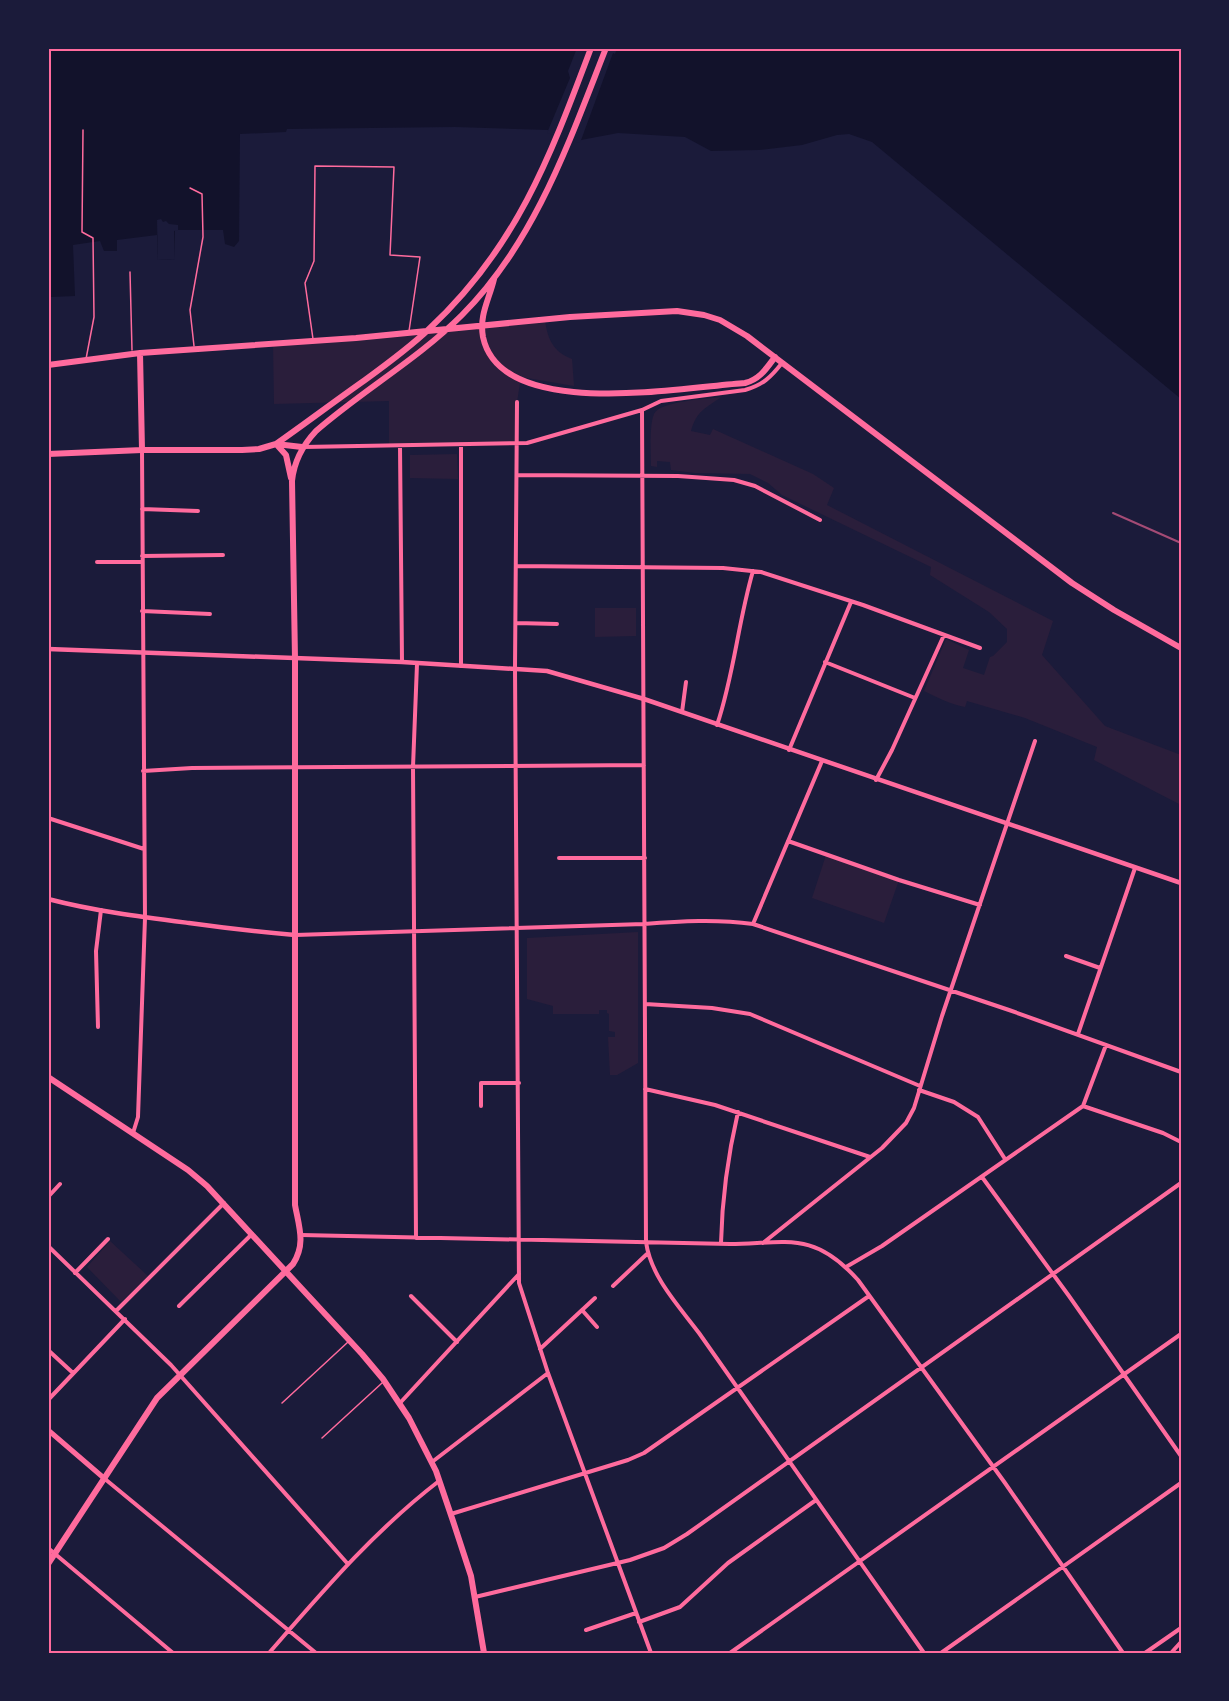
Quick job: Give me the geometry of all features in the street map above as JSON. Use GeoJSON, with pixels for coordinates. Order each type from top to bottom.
{"type":"FeatureCollection","features":[{"type":"Feature","properties":{"kind":"main road"},"geometry":{"type":"LineString","coordinates":[[48,454],[259,449],[276,444],[406,350],[465,293],[503,243],[530,198],[554,144],[591,48]]}},
{"type":"Feature","properties":{"kind":"main road"},"geometry":{"type":"LineString","coordinates":[[48,1564],[157,1398],[293,1264],[301,1250],[301,1235],[295,1205],[295,659],[292,481],[295,465],[302,447],[323,425],[423,351],[463,314],[508,259],[551,183],[606,48]]}},
{"type":"Feature","properties":{"kind":"main road"},"geometry":{"type":"LineString","coordinates":[[495,276],[482,320],[485,342],[494,361],[504,371],[519,380],[544,388],[575,392],[631,394],[745,383],[755,380],[775,357]]}},
{"type":"Feature","properties":{"kind":"main road"},"geometry":{"type":"LineString","coordinates":[[48,365],[140,353],[313,341],[570,317],[677,311],[704,315],[735,327],[1049,567],[1114,610],[1181,648]]}},
{"type":"Feature","properties":{"kind":"main road"},"geometry":{"type":"LineString","coordinates":[[140,353],[142,450]]}},
{"type":"Feature","properties":{"kind":"main road"},"geometry":{"type":"LineString","coordinates":[[276,444],[302,447]]}},
{"type":"Feature","properties":{"kind":"main road"},"geometry":{"type":"LineString","coordinates":[[276,444],[286,455],[292,481]]}},
{"type":"Feature","properties":{"kind":"main road"},"geometry":{"type":"LineString","coordinates":[[48,1077],[197,1177],[224,1202],[385,1381],[432,1462],[439,1480],[475,1597],[484,1653]]}},
{"type":"Feature","properties":{"kind":"main road"},"geometry":{"type":"LineString","coordinates":[[48,1430],[105,1479]]}},
{"type":"Feature","properties":{"kind":"street"},"geometry":{"type":"LineString","coordinates":[[302,447],[516,445],[642,410],[661,401],[756,387],[766,382],[782,363]]}},
{"type":"Feature","properties":{"kind":"street"},"geometry":{"type":"LineString","coordinates":[[517,402],[515,668],[519,1283],[548,1373],[651,1653]]}},
{"type":"Feature","properties":{"kind":"street"},"geometry":{"type":"LineString","coordinates":[[642,410],[646,1242],[648,1253],[659,1278],[924,1653]]}},
{"type":"Feature","properties":{"kind":"street"},"geometry":{"type":"LineString","coordinates":[[461,445],[461,666]]}},
{"type":"Feature","properties":{"kind":"street"},"geometry":{"type":"LineString","coordinates":[[400,446],[402,662]]}},
{"type":"Feature","properties":{"kind":"street"},"geometry":{"type":"LineString","coordinates":[[132,1134],[138,1118],[146,918],[142,450]]}},
{"type":"Feature","properties":{"kind":"street"},"geometry":{"type":"LineString","coordinates":[[517,476],[642,475],[734,480],[755,486],[820,520]]}},
{"type":"Feature","properties":{"kind":"street"},"geometry":{"type":"LineString","coordinates":[[142,509],[198,511]]}},
{"type":"Feature","properties":{"kind":"street"},"geometry":{"type":"LineString","coordinates":[[142,556],[223,555]]}},
{"type":"Feature","properties":{"kind":"street"},"geometry":{"type":"LineString","coordinates":[[97,562],[142,562]]}},
{"type":"Feature","properties":{"kind":"street"},"geometry":{"type":"LineString","coordinates":[[516,566],[723,568],[753,571],[777,576],[980,648]]}},
{"type":"Feature","properties":{"kind":"street"},"geometry":{"type":"LineString","coordinates":[[717,725],[728,690],[740,621],[753,571]]}},
{"type":"Feature","properties":{"kind":"street"},"geometry":{"type":"LineString","coordinates":[[789,750],[851,602]]}},
{"type":"Feature","properties":{"kind":"street"},"geometry":{"type":"LineString","coordinates":[[142,611],[210,614]]}},
{"type":"Feature","properties":{"kind":"street"},"geometry":{"type":"LineString","coordinates":[[516,622],[557,624]]}},
{"type":"Feature","properties":{"kind":"street"},"geometry":{"type":"LineString","coordinates":[[876,780],[944,635]]}},
{"type":"Feature","properties":{"kind":"street"},"geometry":{"type":"LineString","coordinates":[[48,649],[402,662],[515,668],[568,676],[644,699],[1181,884]]}},
{"type":"Feature","properties":{"kind":"street"},"geometry":{"type":"LineString","coordinates":[[825,662],[915,698]]}},
{"type":"Feature","properties":{"kind":"street"},"geometry":{"type":"LineString","coordinates":[[416,1238],[413,768],[417,664]]}},
{"type":"Feature","properties":{"kind":"street"},"geometry":{"type":"LineString","coordinates":[[682,713],[686,682]]}},
{"type":"Feature","properties":{"kind":"street"},"geometry":{"type":"LineString","coordinates":[[763,1243],[895,1137],[906,1123],[1035,741]]}},
{"type":"Feature","properties":{"kind":"street"},"geometry":{"type":"LineString","coordinates":[[753,924],[822,761]]}},
{"type":"Feature","properties":{"kind":"street"},"geometry":{"type":"LineString","coordinates":[[143,771],[644,765]]}},
{"type":"Feature","properties":{"kind":"street"},"geometry":{"type":"LineString","coordinates":[[48,818],[144,849]]}},
{"type":"Feature","properties":{"kind":"street"},"geometry":{"type":"LineString","coordinates":[[788,842],[980,905]]}},
{"type":"Feature","properties":{"kind":"street"},"geometry":{"type":"LineString","coordinates":[[559,858],[645,858]]}},
{"type":"Feature","properties":{"kind":"street"},"geometry":{"type":"LineString","coordinates":[[1078,1034],[1135,868]]}},
{"type":"Feature","properties":{"kind":"street"},"geometry":{"type":"LineString","coordinates":[[48,899],[146,918],[244,931],[295,935],[716,921],[753,924],[1078,1034],[1181,1072]]}},
{"type":"Feature","properties":{"kind":"street"},"geometry":{"type":"LineString","coordinates":[[98,1027],[96,951],[101,910]]}},
{"type":"Feature","properties":{"kind":"street"},"geometry":{"type":"LineString","coordinates":[[1066,956],[1100,968]]}},
{"type":"Feature","properties":{"kind":"street"},"geometry":{"type":"LineString","coordinates":[[645,1004],[712,1008],[750,1014],[954,1102],[978,1117],[1005,1159]]}},
{"type":"Feature","properties":{"kind":"street"},"geometry":{"type":"LineString","coordinates":[[846,1267],[882,1246],[1083,1106],[1106,1045]]}},
{"type":"Feature","properties":{"kind":"street"},"geometry":{"type":"LineString","coordinates":[[481,1106],[481,1083],[519,1083]]}},
{"type":"Feature","properties":{"kind":"street"},"geometry":{"type":"LineString","coordinates":[[645,1089],[738,1112],[870,1157]]}},
{"type":"Feature","properties":{"kind":"street"},"geometry":{"type":"LineString","coordinates":[[1083,1106],[1181,1140]]}},
{"type":"Feature","properties":{"kind":"street"},"geometry":{"type":"LineString","coordinates":[[721,1243],[729,1157],[738,1112]]}},
{"type":"Feature","properties":{"kind":"street"},"geometry":{"type":"LineString","coordinates":[[982,1177],[1181,1456]]}},
{"type":"Feature","properties":{"kind":"street"},"geometry":{"type":"LineString","coordinates":[[475,1597],[618,1564],[664,1548],[789,1462],[1181,1183]]}},
{"type":"Feature","properties":{"kind":"street"},"geometry":{"type":"LineString","coordinates":[[48,1197],[60,1184]]}},
{"type":"Feature","properties":{"kind":"street"},"geometry":{"type":"LineString","coordinates":[[116,1311],[224,1202]]}},
{"type":"Feature","properties":{"kind":"street"},"geometry":{"type":"LineString","coordinates":[[179,1306],[252,1233]]}},
{"type":"Feature","properties":{"kind":"street"},"geometry":{"type":"LineString","coordinates":[[301,1235],[794,1243],[816,1246],[829,1252],[846,1267],[869,1296],[993,1467],[1123,1653]]}},
{"type":"Feature","properties":{"kind":"street"},"geometry":{"type":"LineString","coordinates":[[75,1273],[108,1239]]}},
{"type":"Feature","properties":{"kind":"street"},"geometry":{"type":"LineString","coordinates":[[48,1246],[180,1375],[347,1563]]}},
{"type":"Feature","properties":{"kind":"street"},"geometry":{"type":"LineString","coordinates":[[613,1286],[648,1253]]}},
{"type":"Feature","properties":{"kind":"street"},"geometry":{"type":"LineString","coordinates":[[400,1404],[519,1273]]}},
{"type":"Feature","properties":{"kind":"street"},"geometry":{"type":"LineString","coordinates":[[411,1296],[457,1342]]}},
{"type":"Feature","properties":{"kind":"street"},"geometry":{"type":"LineString","coordinates":[[451,1514],[644,1453],[869,1296]]}},
{"type":"Feature","properties":{"kind":"street"},"geometry":{"type":"LineString","coordinates":[[540,1349],[595,1298]]}},
{"type":"Feature","properties":{"kind":"street"},"geometry":{"type":"LineString","coordinates":[[582,1310],[597,1327]]}},
{"type":"Feature","properties":{"kind":"street"},"geometry":{"type":"LineString","coordinates":[[48,1400],[125,1319]]}},
{"type":"Feature","properties":{"kind":"street"},"geometry":{"type":"LineString","coordinates":[[730,1653],[1181,1334]]}},
{"type":"Feature","properties":{"kind":"street"},"geometry":{"type":"LineString","coordinates":[[48,1350],[73,1373]]}},
{"type":"Feature","properties":{"kind":"street"},"geometry":{"type":"LineString","coordinates":[[432,1462],[548,1373]]}},
{"type":"Feature","properties":{"kind":"street"},"geometry":{"type":"LineString","coordinates":[[105,1479],[315,1653]]}},
{"type":"Feature","properties":{"kind":"street"},"geometry":{"type":"LineString","coordinates":[[269,1653],[347,1563],[417,1497],[439,1480]]}},
{"type":"Feature","properties":{"kind":"street"},"geometry":{"type":"LineString","coordinates":[[941,1653],[1181,1483]]}},
{"type":"Feature","properties":{"kind":"street"},"geometry":{"type":"LineString","coordinates":[[639,1622],[680,1607],[728,1563],[816,1500]]}},
{"type":"Feature","properties":{"kind":"street"},"geometry":{"type":"LineString","coordinates":[[48,1548],[173,1653]]}},
{"type":"Feature","properties":{"kind":"street"},"geometry":{"type":"LineString","coordinates":[[586,1630],[636,1613]]}},
{"type":"Feature","properties":{"kind":"street"},"geometry":{"type":"LineString","coordinates":[[1145,1653],[1181,1628]]}},
{"type":"Feature","properties":{"kind":"street"},"geometry":{"type":"LineString","coordinates":[[1171,1653],[1181,1642]]}},
{"type":"Feature","properties":{"kind":"lane"},"geometry":{"type":"LineString","coordinates":[[83,130],[82,232],[93,238],[94,249],[94,317],[86,360]]}},
{"type":"Feature","properties":{"kind":"lane"},"geometry":{"type":"LineString","coordinates":[[313,341],[305,283],[314,261],[315,165],[394,167],[390,255],[420,257],[408,332]]}},
{"type":"Feature","properties":{"kind":"lane"},"geometry":{"type":"LineString","coordinates":[[190,188],[202,194],[203,237],[190,310],[195,350]]}},
{"type":"Feature","properties":{"kind":"lane"},"geometry":{"type":"LineString","coordinates":[[130,272],[132,354]]}},
{"type":"Feature","properties":{"kind":"lane"},"geometry":{"type":"LineString","coordinates":[[282,1403],[349,1340]]}},
{"type":"Feature","properties":{"kind":"lane"},"geometry":{"type":"LineString","coordinates":[[322,1438],[385,1381]]}},
{"type":"Feature","properties":{"kind":"shaded area"},"geometry":{"type":"Polygon","coordinates":[[[48,48],[1181,48],[1181,399],[872,142],[849,134],[802,145],[759,150],[711,151],[685,137],[618,133],[581,140],[548,130],[455,127],[287,129],[286,132],[240,134],[239,241],[234,247],[225,244],[223,230],[175,230],[175,259],[158,260],[157,235],[117,240],[117,251],[104,251],[100,241],[73,245],[75,296],[51,297],[51,285],[48,285],[48,48]]]}},
{"type":"Feature","properties":{"kind":"shaded area"},"geometry":{"type":"Polygon","coordinates":[[[545,319],[552,343],[565,356],[572,359],[574,386],[521,377],[517,402],[516,445],[389,446],[389,401],[274,404],[273,344],[545,319]]]}},
{"type":"Feature","properties":{"kind":"shaded area"},"geometry":{"type":"Polygon","coordinates":[[[721,397],[699,414],[691,431],[710,435],[713,429],[813,474],[834,488],[827,505],[1053,621],[1042,655],[1105,726],[1181,755],[1181,805],[1094,760],[1097,747],[1025,718],[967,701],[965,707],[960,706],[924,691],[946,639],[969,650],[963,668],[984,675],[990,657],[1007,642],[1007,629],[989,612],[930,575],[931,567],[782,495],[768,483],[750,474],[671,470],[670,462],[657,461],[657,467],[651,466],[651,425],[654,414],[658,410],[674,403],[721,397]]]}},
{"type":"Feature","properties":{"kind":"shaded area"},"geometry":{"type":"Polygon","coordinates":[[[457,454],[458,479],[410,478],[410,455],[457,454]]]}},
{"type":"Feature","properties":{"kind":"shaded area"},"geometry":{"type":"Polygon","coordinates":[[[595,608],[636,608],[636,636],[595,637],[595,608]]]}},
{"type":"Feature","properties":{"kind":"shaded area"},"geometry":{"type":"Polygon","coordinates":[[[826,855],[899,880],[884,923],[812,898],[826,855]]]}},
{"type":"Feature","properties":{"kind":"shaded area"},"geometry":{"type":"Polygon","coordinates":[[[638,932],[638,1063],[617,1075],[610,1075],[608,1037],[615,1037],[615,1032],[609,1031],[607,1010],[599,1010],[599,1014],[553,1014],[553,1006],[527,999],[527,938],[638,932]]]}},
{"type":"Feature","properties":{"kind":"shaded area"},"geometry":{"type":"Polygon","coordinates":[[[110,1241],[148,1276],[121,1302],[87,1267],[110,1241]]]}},
{"type":"Feature","properties":{"kind":"pier"},"geometry":{"type":"Polygon","coordinates":[[[577,48],[617,48],[615,54],[613,53],[580,143],[547,133],[570,78],[568,71],[577,48]]]}},
{"type":"Feature","properties":{"kind":"pier"},"geometry":{"type":"Polygon","coordinates":[[[161,219],[163,222],[178,225],[178,230],[174,231],[175,259],[158,260],[157,220],[161,219]]]}},
{"type":"Feature","properties":{"kind":"railway"},"geometry":{"type":"LineString","coordinates":[[1113,513],[1181,543]]}}]}
